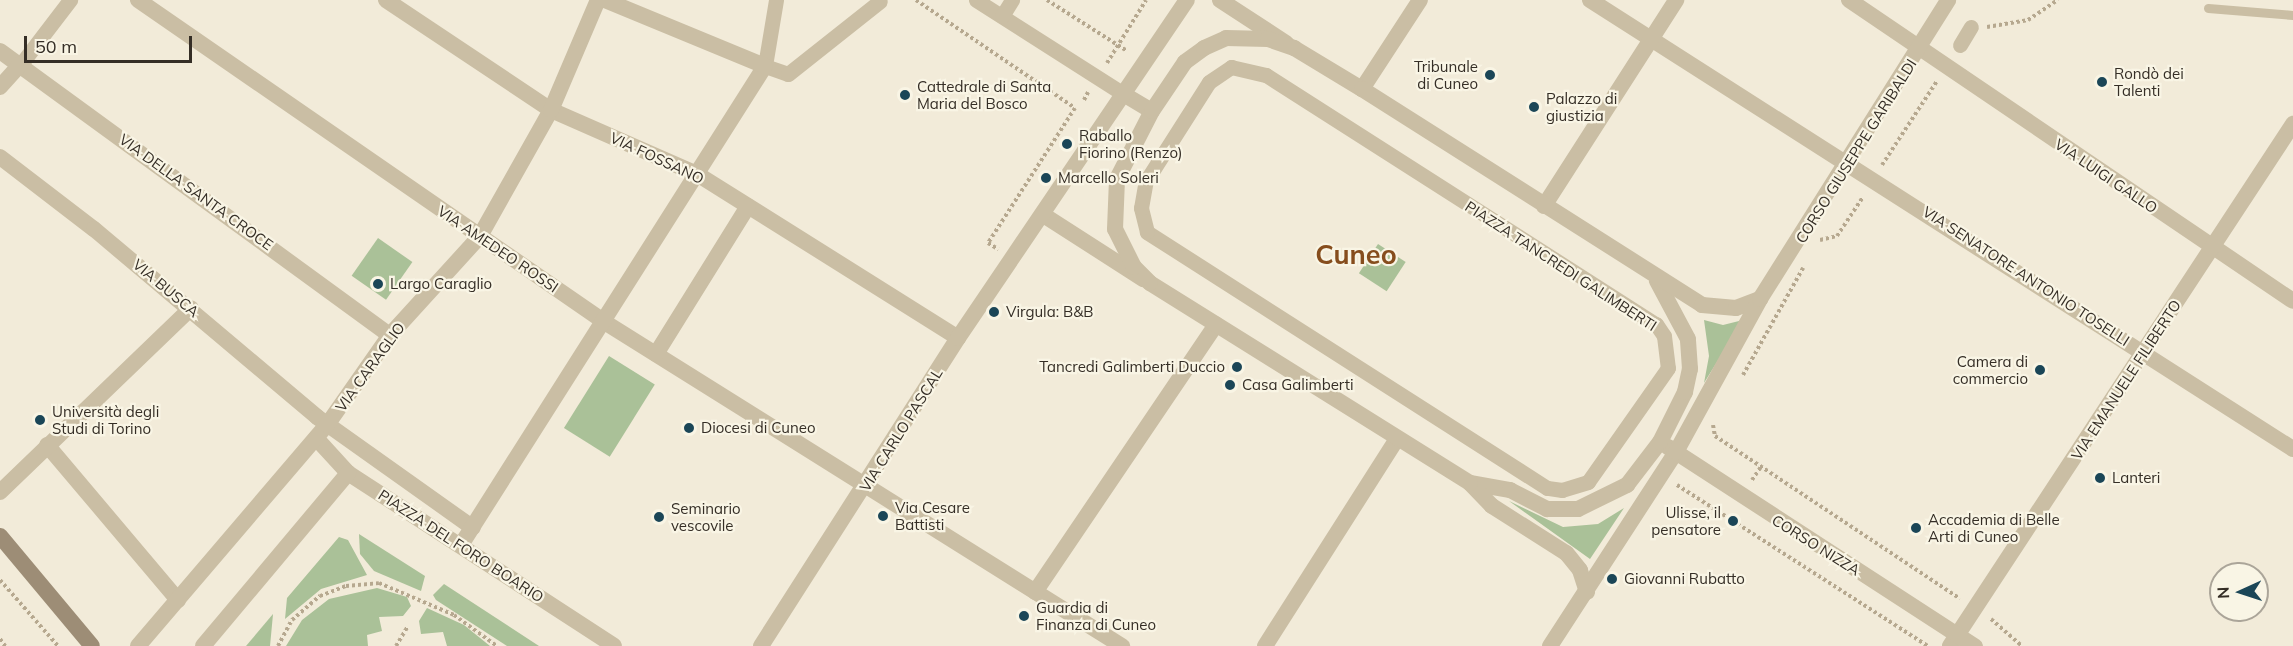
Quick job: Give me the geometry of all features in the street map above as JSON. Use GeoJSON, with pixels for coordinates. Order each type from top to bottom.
{"type":"FeatureCollection","features":[{"type":"Feature","properties":{"kind":"main road"},"geometry":{"type":"LineString","coordinates":[[0,537],[92,646]]}},
{"type":"Feature","properties":{"kind":"street"},"geometry":{"type":"LineString","coordinates":[[0,87],[21,64],[70,0]]}},
{"type":"Feature","properties":{"kind":"street","name":"VIA AMEDEO ROSSI"},"geometry":{"type":"LineString","coordinates":[[138,0],[606,323],[867,484]]}},
{"type":"Feature","properties":{"kind":"street","name":"VIA FOSSANO"},"geometry":{"type":"LineString","coordinates":[[386,0],[551,110],[697,174],[958,338]]}},
{"type":"Feature","properties":{"kind":"street","name":"VIA CARAGLIO"},"geometry":{"type":"LineString","coordinates":[[138,646],[322,431],[390,335],[480,236],[551,110],[598,0]]}},
{"type":"Feature","properties":{"kind":"street"},"geometry":{"type":"LineString","coordinates":[[605,0],[788,74],[880,1]]}},
{"type":"Feature","properties":{"kind":"street"},"geometry":{"type":"LineString","coordinates":[[461,545],[606,323],[765,66],[776,0]]}},
{"type":"Feature","properties":{"kind":"street"},"geometry":{"type":"LineString","coordinates":[[976,0],[1152,111]]}},
{"type":"Feature","properties":{"kind":"street"},"geometry":{"type":"LineString","coordinates":[[1002,16],[1012,0]]}},
{"type":"Feature","properties":{"kind":"street"},"geometry":{"type":"LineString","coordinates":[[1045,216],[1187,0]]}},
{"type":"Feature","properties":{"kind":"street","name":"PIAZZA TANCREDI GALIMBERTI"},"geometry":{"type":"LineString","coordinates":[[1220,0],[1655,278],[1702,305],[1736,308],[1760,299]]}},
{"type":"Feature","properties":{"kind":"street"},"geometry":{"type":"LineString","coordinates":[[1362,89],[1420,0]]}},
{"type":"Feature","properties":{"kind":"street","name":"VIA SENATORE ANTONIO TOSELLI"},"geometry":{"type":"LineString","coordinates":[[1590,0],[2293,449]]}},
{"type":"Feature","properties":{"kind":"street"},"geometry":{"type":"LineString","coordinates":[[1544,206],[1676,0]]}},
{"type":"Feature","properties":{"kind":"street","name":"VIA LUIGI GALLO"},"geometry":{"type":"LineString","coordinates":[[1849,0],[2212,249],[2293,301]]}},
{"type":"Feature","properties":{"kind":"street","name":"CORSO GIUSEPPE GARIBALDI"},"geometry":{"type":"LineString","coordinates":[[1760,299],[1849,164],[1920,50],[1948,0]]}},
{"type":"Feature","properties":{"kind":"street"},"geometry":{"type":"LineString","coordinates":[[1959,45],[1971,27]]}},
{"type":"Feature","properties":{"kind":"street","name":"PIAZZA TANCREDI GALIMBERTI"},"geometry":{"type":"LineString","coordinates":[[1150,284],[1124,253],[1114,206],[1127,153],[1152,111],[1185,62],[1226,38],[1258,38],[1294,48]]}},
{"type":"Feature","properties":{"kind":"street","name":"VIA DELLA SANTA CROCE"},"geometry":{"type":"LineString","coordinates":[[0,51],[21,64],[390,335]]}},
{"type":"Feature","properties":{"kind":"street","name":"PIAZZA TANCREDI GALIMBERTI"},"geometry":{"type":"LineString","coordinates":[[1231,67],[1248,67],[1656,324],[1664,336],[1668,368],[1588,482],[1562,490],[1547,488],[1159,243],[1147,232],[1141,207],[1152,170],[1209,82],[1231,67]]}},
{"type":"Feature","properties":{"kind":"street","name":"VIA EMANUELE FILIBERTO"},"geometry":{"type":"LineString","coordinates":[[1954,640],[2145,353],[2293,124]]}},
{"type":"Feature","properties":{"kind":"street","name":"VIA BUSCA"},"geometry":{"type":"LineString","coordinates":[[0,157],[191,308],[322,431]]}},
{"type":"Feature","properties":{"kind":"street"},"geometry":{"type":"LineString","coordinates":[[656,354],[748,206]]}},
{"type":"Feature","properties":{"kind":"street","name":"PIAZZA TANCREDI GALIMBERTI"},"geometry":{"type":"LineString","coordinates":[[1045,216],[1470,483],[1492,506],[1566,553],[1580,570],[1587,592]]}},
{"type":"Feature","properties":{"kind":"street","name":"VIA CARLO PASCAL"},"geometry":{"type":"LineString","coordinates":[[761,646],[867,484],[958,338],[1045,216]]}},
{"type":"Feature","properties":{"kind":"street","name":"PIAZZA TANCREDI GALIMBERTI"},"geometry":{"type":"LineString","coordinates":[[1470,483],[1510,490],[1547,509],[1578,509],[1627,485],[1660,442],[1685,392],[1690,369],[1688,339],[1655,278]]}},
{"type":"Feature","properties":{"kind":"street"},"geometry":{"type":"LineString","coordinates":[[1550,646],[1676,452],[1760,299]]}},
{"type":"Feature","properties":{"kind":"street"},"geometry":{"type":"LineString","coordinates":[[0,492],[191,308]]}},
{"type":"Feature","properties":{"kind":"street"},"geometry":{"type":"LineString","coordinates":[[1035,592],[1216,325]]}},
{"type":"Feature","properties":{"kind":"street","name":"PIAZZA DEL FORO BOARIO"},"geometry":{"type":"LineString","coordinates":[[322,431],[348,473],[614,646]]}},
{"type":"Feature","properties":{"kind":"street","name":"PIAZZA DEL FORO BOARIO"},"geometry":{"type":"LineString","coordinates":[[322,431],[473,528]]}},
{"type":"Feature","properties":{"kind":"street"},"geometry":{"type":"LineString","coordinates":[[1265,646],[1397,439]]}},
{"type":"Feature","properties":{"kind":"street","name":"CORSO NIZZA"},"geometry":{"type":"LineString","coordinates":[[1660,442],[1954,640],[1975,646]]}},
{"type":"Feature","properties":{"kind":"street"},"geometry":{"type":"LineString","coordinates":[[47,446],[178,600]]}},
{"type":"Feature","properties":{"kind":"street"},"geometry":{"type":"LineString","coordinates":[[203,646],[348,473]]}},
{"type":"Feature","properties":{"kind":"street"},"geometry":{"type":"LineString","coordinates":[[867,484],[1122,646]]}},
{"type":"Feature","properties":{"kind":"lane"},"geometry":{"type":"LineString","coordinates":[[2208,8],[2293,15]]}},
{"type":"Feature","properties":{"kind":"path"},"geometry":{"type":"LineString","coordinates":[[916,0],[1076,108],[988,243],[998,249]]}},
{"type":"Feature","properties":{"kind":"path"},"geometry":{"type":"LineString","coordinates":[[1047,0],[1127,51]]}},
{"type":"Feature","properties":{"kind":"path"},"geometry":{"type":"LineString","coordinates":[[1113,54],[1146,0]]}},
{"type":"Feature","properties":{"kind":"path"},"geometry":{"type":"LineString","coordinates":[[1971,27],[2028,20],[2058,0]]}},
{"type":"Feature","properties":{"kind":"path"},"geometry":{"type":"LineString","coordinates":[[1883,163],[1936,81]]}},
{"type":"Feature","properties":{"kind":"path"},"geometry":{"type":"LineString","coordinates":[[1816,241],[1837,236],[1866,192]]}},
{"type":"Feature","properties":{"kind":"path"},"geometry":{"type":"LineString","coordinates":[[1737,384],[1803,278],[1804,260]]}},
{"type":"Feature","properties":{"kind":"path"},"geometry":{"type":"LineString","coordinates":[[1716,418],[1715,436],[1975,608],[2022,646]]}},
{"type":"Feature","properties":{"kind":"path"},"geometry":{"type":"LineString","coordinates":[[1669,492],[1681,484],[1928,646]]}},
{"type":"Feature","properties":{"kind":"path"},"geometry":{"type":"LineString","coordinates":[[0,580],[58,646]]}},
{"type":"Feature","properties":{"kind":"path"},"geometry":{"type":"LineString","coordinates":[[278,646],[292,620],[320,596],[346,585],[379,583],[454,615],[497,646]]}},
{"type":"Feature","properties":{"kind":"path"},"geometry":{"type":"LineString","coordinates":[[396,646],[408,626]]}},
{"type":"Feature","properties":{"kind":"path"},"geometry":{"type":"LineString","coordinates":[[0,639],[5,646]]}},
{"type":"Feature","properties":{"kind":"green space"},"geometry":{"type":"Polygon","coordinates":[[[378,238],[412,262],[386,300],[352,276],[378,238]]]}},
{"type":"Feature","properties":{"kind":"green space"},"geometry":{"type":"Polygon","coordinates":[[[1378,244],[1406,262],[1387,291],[1359,273],[1378,244]]]}},
{"type":"Feature","properties":{"kind":"green space"},"geometry":{"type":"Polygon","coordinates":[[[1704,320],[1723,325],[1743,320],[1704,383],[1709,356],[1704,320]]]}},
{"type":"Feature","properties":{"kind":"green space"},"geometry":{"type":"Polygon","coordinates":[[[609,356],[655,385],[610,457],[564,428],[609,356]]]}},
{"type":"Feature","properties":{"kind":"green space"},"geometry":{"type":"Polygon","coordinates":[[[1509,501],[1563,527],[1598,524],[1624,508],[1590,559],[1509,501]]]}},
{"type":"Feature","properties":{"kind":"green space"},"geometry":{"type":"Polygon","coordinates":[[[359,534],[425,576],[421,591],[374,571],[360,554],[359,534]]]}},
{"type":"Feature","properties":{"kind":"green space"},"geometry":{"type":"Polygon","coordinates":[[[339,537],[348,540],[367,575],[321,589],[285,619],[287,598],[339,537]]]}},
{"type":"Feature","properties":{"kind":"green space"},"geometry":{"type":"Polygon","coordinates":[[[444,584],[539,646],[507,646],[436,600],[433,595],[444,584]]]}},
{"type":"Feature","properties":{"kind":"green space"},"geometry":{"type":"Polygon","coordinates":[[[377,588],[407,597],[411,606],[403,616],[379,617],[382,631],[367,635],[368,646],[286,646],[302,620],[329,599],[377,588]]]}},
{"type":"Feature","properties":{"kind":"green space"},"geometry":{"type":"Polygon","coordinates":[[[427,608],[464,625],[490,646],[447,646],[443,632],[421,634],[419,621],[427,608]]]}},
{"type":"Feature","properties":{"kind":"green space"},"geometry":{"type":"Polygon","coordinates":[[[273,614],[270,646],[246,646],[273,614]]]}},
{"type":"Feature","properties":{"kind":"place","name":"Tribunale di Cuneo"},"geometry":{"type":"Point","coordinates":[1490,75]}},
{"type":"Feature","properties":{"kind":"place","name":"Rondò dei Talenti"},"geometry":{"type":"Point","coordinates":[2102,82]}},
{"type":"Feature","properties":{"kind":"place","name":"Cattedrale di Santa Maria del Bosco"},"geometry":{"type":"Point","coordinates":[905,95]}},
{"type":"Feature","properties":{"kind":"place","name":"Palazzo di giustizia"},"geometry":{"type":"Point","coordinates":[1534,107]}},
{"type":"Feature","properties":{"kind":"place","name":"Raballo Fiorino (Renzo)"},"geometry":{"type":"Point","coordinates":[1067,144]}},
{"type":"Feature","properties":{"kind":"place","name":"Marcello Soleri"},"geometry":{"type":"Point","coordinates":[1046,178]}},
{"type":"Feature","properties":{"kind":"place","name":"Largo Caraglio"},"geometry":{"type":"Point","coordinates":[378,284]}},
{"type":"Feature","properties":{"kind":"place","name":"Virgula: B&B"},"geometry":{"type":"Point","coordinates":[994,312]}},
{"type":"Feature","properties":{"kind":"place","name":"Tancredi Galimberti Duccio"},"geometry":{"type":"Point","coordinates":[1237,367]}},
{"type":"Feature","properties":{"kind":"place","name":"Camera di commercio"},"geometry":{"type":"Point","coordinates":[2040,370]}},
{"type":"Feature","properties":{"kind":"place","name":"Casa Galimberti"},"geometry":{"type":"Point","coordinates":[1230,385]}},
{"type":"Feature","properties":{"kind":"place","name":"Università degli Studi di Torino"},"geometry":{"type":"Point","coordinates":[40,420]}},
{"type":"Feature","properties":{"kind":"place","name":"Diocesi di Cuneo"},"geometry":{"type":"Point","coordinates":[689,428]}},
{"type":"Feature","properties":{"kind":"place","name":"Lanteri"},"geometry":{"type":"Point","coordinates":[2100,478]}},
{"type":"Feature","properties":{"kind":"place","name":"Via Cesare Battisti"},"geometry":{"type":"Point","coordinates":[883,516]}},
{"type":"Feature","properties":{"kind":"place","name":"Seminario vescovile"},"geometry":{"type":"Point","coordinates":[659,517]}},
{"type":"Feature","properties":{"kind":"place","name":"Ulisse, il pensatore"},"geometry":{"type":"Point","coordinates":[1733,521]}},
{"type":"Feature","properties":{"kind":"place","name":"Accademia di Belle Arti di Cuneo"},"geometry":{"type":"Point","coordinates":[1916,528]}},
{"type":"Feature","properties":{"kind":"place","name":"Giovanni Rubatto"},"geometry":{"type":"Point","coordinates":[1612,579]}},
{"type":"Feature","properties":{"kind":"place","name":"Guardia di Finanza di Cuneo"},"geometry":{"type":"Point","coordinates":[1024,616]}},
{"type":"Feature","properties":{"kind":"district","name":"Cuneo"},"geometry":{"type":"Point","coordinates":[1356,255]}}]}
